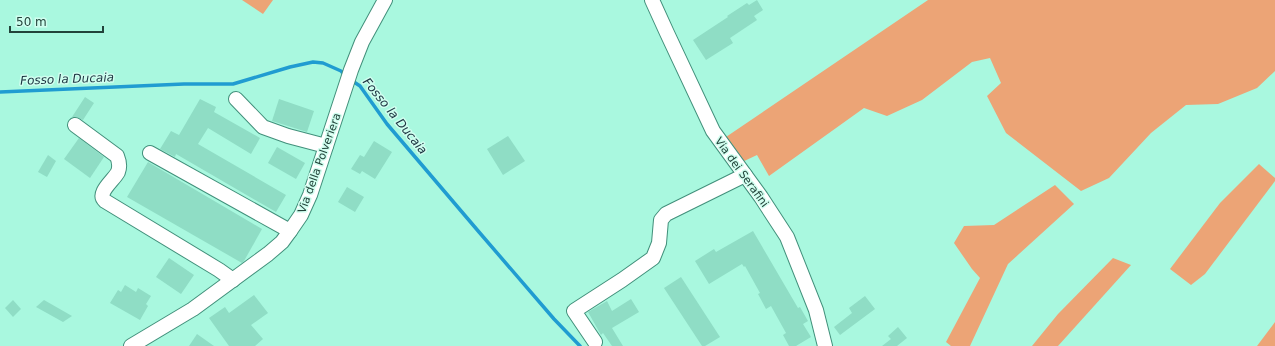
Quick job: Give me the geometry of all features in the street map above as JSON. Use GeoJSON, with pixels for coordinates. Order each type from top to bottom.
{"type":"FeatureCollection","features":[{"type":"Feature","properties":{"kind":"street","name":"Via della Polveriera"},"geometry":{"type":"LineString","coordinates":[[131,346],[193,309],[282,242],[301,215],[310,194],[351,70],[362,42],[385,0]]}},
{"type":"Feature","properties":{"kind":"street","name":"Via dei Serafini"},"geometry":{"type":"LineString","coordinates":[[652,0],[666,33],[713,131],[762,197],[787,237],[816,310],[825,346]]}},
{"type":"Feature","properties":{"kind":"street"},"geometry":{"type":"LineString","coordinates":[[236,99],[263,127],[288,136],[326,146]]}},
{"type":"Feature","properties":{"kind":"street"},"geometry":{"type":"LineString","coordinates":[[75,125],[117,156],[119,162],[118,171],[106,187],[102,195],[102,199],[233,280]]}},
{"type":"Feature","properties":{"kind":"street"},"geometry":{"type":"LineString","coordinates":[[150,153],[290,231]]}},
{"type":"Feature","properties":{"kind":"street"},"geometry":{"type":"LineString","coordinates":[[595,342],[574,311],[653,258],[659,243],[661,220],[666,214],[745,175]]}},
{"type":"Feature","properties":{"kind":"shaded area"},"geometry":{"type":"Polygon","coordinates":[[[242,0],[273,0],[263,14],[242,0]]]}},
{"type":"Feature","properties":{"kind":"shaded area"},"geometry":{"type":"Polygon","coordinates":[[[928,0],[1275,0],[1275,71],[1257,88],[1218,104],[1186,105],[1151,133],[1109,178],[1081,191],[1006,133],[987,96],[1001,83],[990,58],[972,62],[922,100],[887,116],[864,108],[769,176],[757,155],[740,163],[723,139],[928,0]]]}},
{"type":"Feature","properties":{"kind":"shaded area"},"geometry":{"type":"Polygon","coordinates":[[[1259,164],[1275,178],[1275,181],[1205,274],[1191,285],[1170,269],[1220,203],[1259,164]]]}},
{"type":"Feature","properties":{"kind":"shaded area"},"geometry":{"type":"Polygon","coordinates":[[[1055,185],[1074,204],[1008,264],[970,346],[951,346],[946,342],[980,278],[954,243],[964,226],[994,225],[1055,185]]]}},
{"type":"Feature","properties":{"kind":"shaded area"},"geometry":{"type":"Polygon","coordinates":[[[1113,258],[1131,265],[1058,346],[1032,346],[1058,314],[1113,258]]]}},
{"type":"Feature","properties":{"kind":"shaded area"},"geometry":{"type":"Polygon","coordinates":[[[1275,322],[1275,346],[1257,346],[1275,322]]]}},
{"type":"Feature","properties":{"kind":"building"},"geometry":{"type":"Polygon","coordinates":[[[757,0],[763,10],[754,16],[757,20],[730,38],[733,43],[706,60],[693,40],[747,3],[749,5],[757,0]]]}},
{"type":"Feature","properties":{"kind":"building"},"geometry":{"type":"Polygon","coordinates":[[[85,97],[94,103],[83,120],[72,117],[85,97]]]}},
{"type":"Feature","properties":{"kind":"building"},"geometry":{"type":"Polygon","coordinates":[[[200,99],[216,107],[214,112],[260,138],[251,154],[208,128],[198,144],[286,195],[276,212],[176,154],[175,157],[160,149],[171,131],[179,135],[200,99]]]}},
{"type":"Feature","properties":{"kind":"building"},"geometry":{"type":"Polygon","coordinates":[[[279,99],[314,111],[307,132],[272,121],[279,99]]]}},
{"type":"Feature","properties":{"kind":"building"},"geometry":{"type":"Polygon","coordinates":[[[508,136],[525,161],[503,175],[487,149],[508,136]]]}},
{"type":"Feature","properties":{"kind":"building"},"geometry":{"type":"Polygon","coordinates":[[[79,138],[104,157],[90,178],[64,159],[79,138]]]}},
{"type":"Feature","properties":{"kind":"building"},"geometry":{"type":"Polygon","coordinates":[[[374,141],[392,152],[375,179],[362,171],[360,174],[351,169],[360,155],[364,157],[374,141]]]}},
{"type":"Feature","properties":{"kind":"building"},"geometry":{"type":"Polygon","coordinates":[[[277,147],[305,163],[296,179],[268,163],[277,147]]]}},
{"type":"Feature","properties":{"kind":"building"},"geometry":{"type":"Polygon","coordinates":[[[48,155],[56,161],[47,177],[38,172],[48,155]]]}},
{"type":"Feature","properties":{"kind":"building"},"geometry":{"type":"Polygon","coordinates":[[[148,162],[262,229],[242,263],[127,197],[148,162]]]}},
{"type":"Feature","properties":{"kind":"building"},"geometry":{"type":"Polygon","coordinates":[[[347,187],[364,197],[355,212],[338,202],[347,187]]]}},
{"type":"Feature","properties":{"kind":"building"},"geometry":{"type":"Polygon","coordinates":[[[753,231],[798,308],[800,307],[808,321],[803,324],[811,337],[796,346],[789,346],[783,335],[786,333],[771,306],[766,309],[758,294],[760,293],[745,266],[744,267],[742,264],[709,284],[695,261],[714,249],[716,252],[753,231]]]}},
{"type":"Feature","properties":{"kind":"building"},"geometry":{"type":"Polygon","coordinates":[[[169,258],[194,275],[181,294],[156,277],[169,258]]]}},
{"type":"Feature","properties":{"kind":"building"},"geometry":{"type":"Polygon","coordinates":[[[681,277],[720,337],[705,346],[702,346],[664,288],[681,277]]]}},
{"type":"Feature","properties":{"kind":"building"},"geometry":{"type":"Polygon","coordinates":[[[125,285],[136,292],[138,288],[151,296],[146,304],[148,306],[140,320],[110,303],[118,290],[121,292],[125,285]]]}},
{"type":"Feature","properties":{"kind":"building"},"geometry":{"type":"Polygon","coordinates":[[[254,295],[268,313],[251,325],[263,339],[255,346],[229,346],[209,318],[225,307],[229,313],[254,295]]]}},
{"type":"Feature","properties":{"kind":"building"},"geometry":{"type":"Polygon","coordinates":[[[865,296],[875,309],[840,335],[834,327],[852,313],[849,308],[865,296]]]}},
{"type":"Feature","properties":{"kind":"building"},"geometry":{"type":"Polygon","coordinates":[[[631,299],[639,312],[612,328],[623,346],[612,346],[603,333],[601,335],[588,312],[607,301],[612,311],[631,299]]]}},
{"type":"Feature","properties":{"kind":"building"},"geometry":{"type":"Polygon","coordinates":[[[13,300],[21,309],[13,317],[5,308],[13,300]]]}},
{"type":"Feature","properties":{"kind":"building"},"geometry":{"type":"Polygon","coordinates":[[[44,300],[72,316],[63,322],[36,307],[44,300]]]}},
{"type":"Feature","properties":{"kind":"building"},"geometry":{"type":"Polygon","coordinates":[[[898,327],[907,338],[897,346],[882,346],[891,339],[888,336],[898,327]]]}},
{"type":"Feature","properties":{"kind":"building"},"geometry":{"type":"Polygon","coordinates":[[[197,334],[214,346],[189,346],[197,334]]]}},
{"type":"Feature","properties":{"kind":"waterway","name":"Fosso la Ducaia"},"geometry":{"type":"LineString","coordinates":[[0,92],[184,84],[233,84],[290,67],[313,62],[323,63],[341,71],[345,75]]}},
{"type":"Feature","properties":{"kind":"waterway","name":"Fosso la Ducaia"},"geometry":{"type":"LineString","coordinates":[[351,80],[360,86],[387,124],[554,319],[580,346]]}}]}
